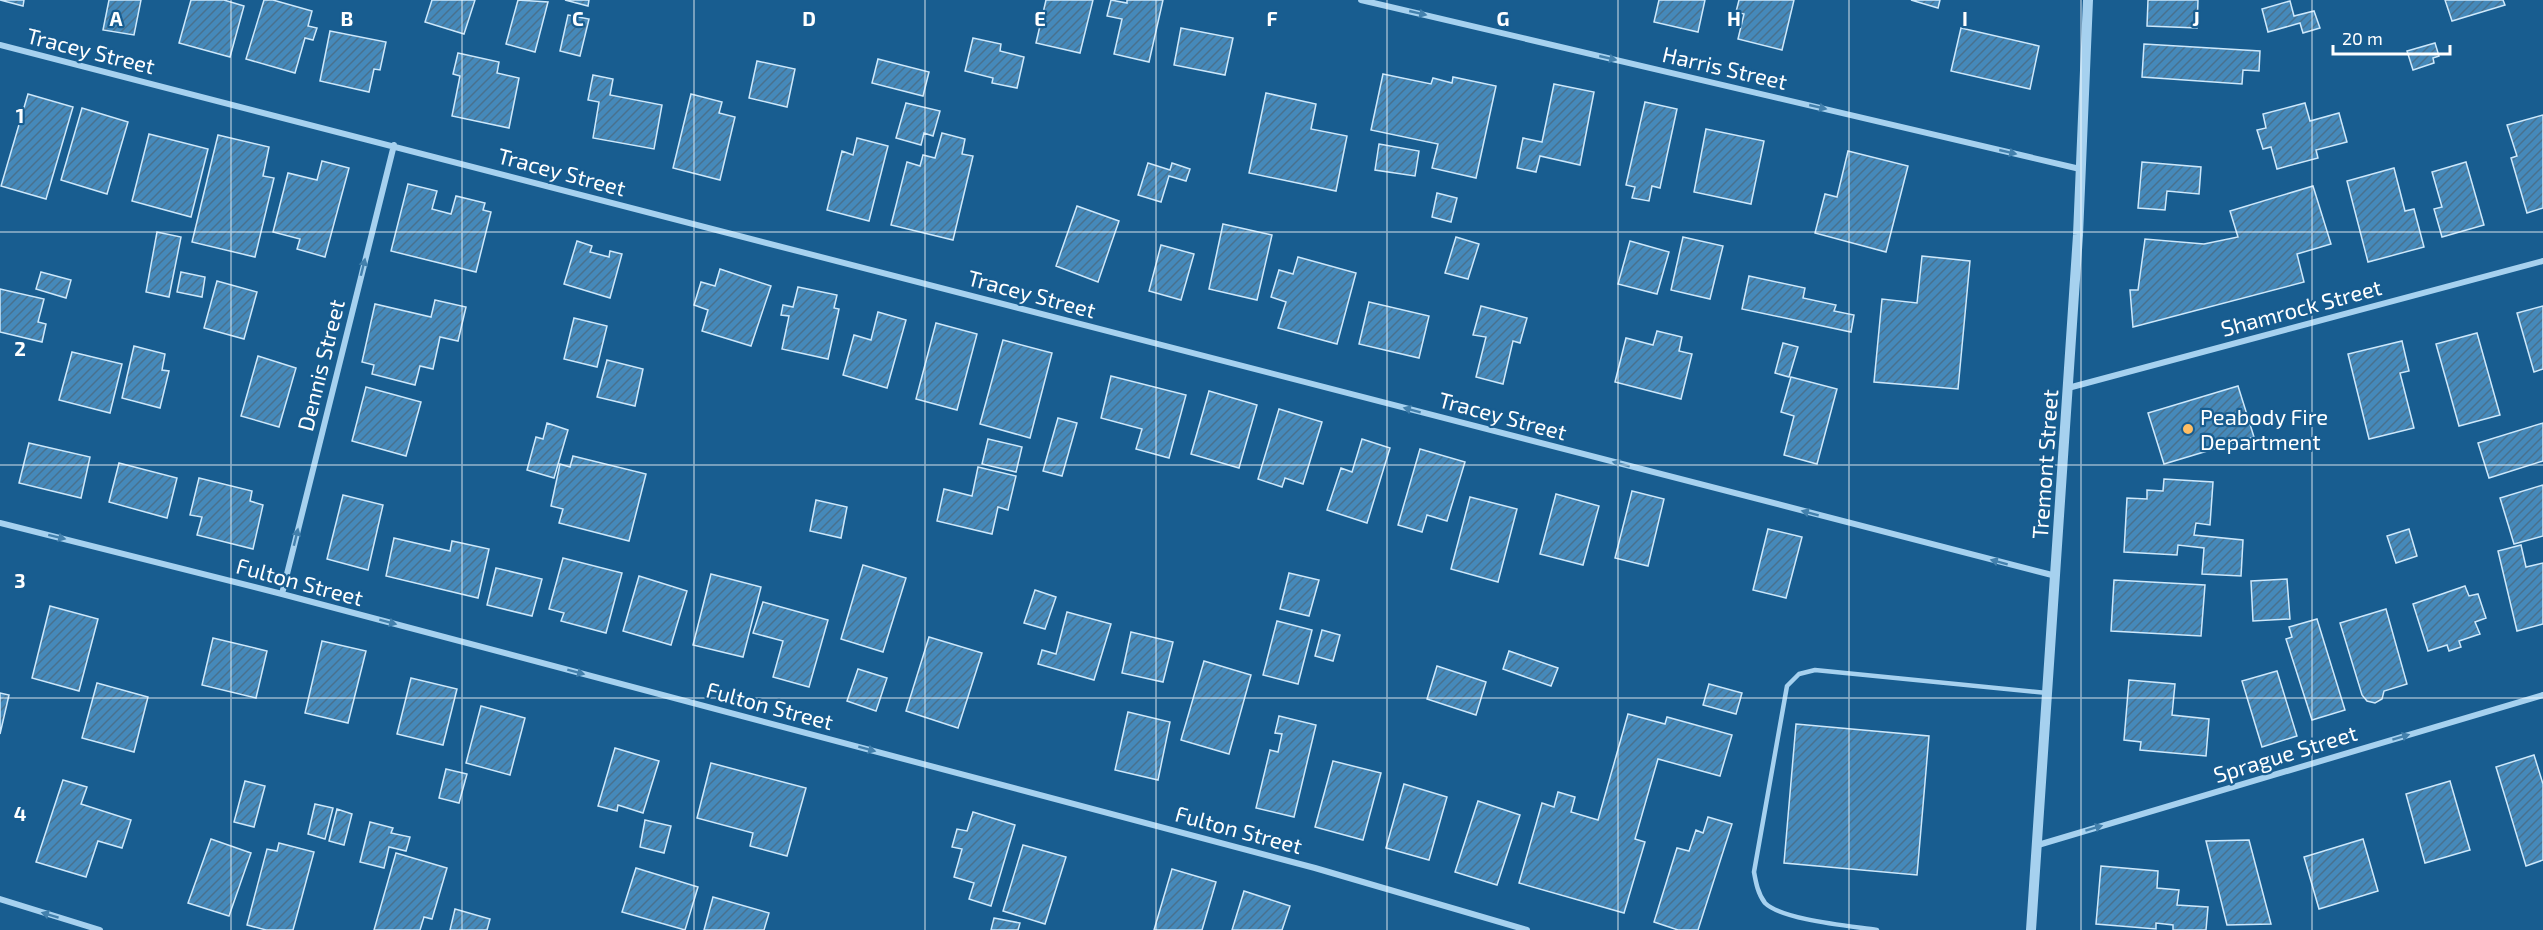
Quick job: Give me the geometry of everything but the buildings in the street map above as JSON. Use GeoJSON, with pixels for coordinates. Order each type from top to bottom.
{"type":"FeatureCollection","features":[{"type":"Feature","properties":{"kind":"street","name":"Harris Street"},"geometry":{"type":"LineString","coordinates":[[1361,0],[2080,169]]}},
{"type":"Feature","properties":{"kind":"street","name":"Tremont Street"},"geometry":{"type":"LineString","coordinates":[[2031,930],[2068,388],[2088,0]]}},
{"type":"Feature","properties":{"kind":"street","name":"Tracey Street"},"geometry":{"type":"LineString","coordinates":[[0,45],[2056,576]]}},
{"type":"Feature","properties":{"kind":"street","name":"Dennis Street"},"geometry":{"type":"LineString","coordinates":[[282,594],[394,146]]}},
{"type":"Feature","properties":{"kind":"street","name":"Shamrock Street"},"geometry":{"type":"LineString","coordinates":[[2068,388],[2543,261]]}},
{"type":"Feature","properties":{"kind":"street","name":"Fulton Street"},"geometry":{"type":"LineString","coordinates":[[0,523],[282,594],[1315,868],[1527,930]]}},
{"type":"Feature","properties":{"kind":"street","name":"Sprague Street"},"geometry":{"type":"LineString","coordinates":[[2038,845],[2543,695]]}},
{"type":"Feature","properties":{"kind":"street"},"geometry":{"type":"LineString","coordinates":[[0,899],[100,930]]}},
{"type":"Feature","properties":{"kind":"lane"},"geometry":{"type":"LineString","coordinates":[[1876,930],[1781,914],[1765,903],[1757,889],[1755,873],[1787,686],[1798,674],[1815,670],[2048,693]]}},
{"type":"Feature","properties":{"kind":"place","name":"Peabody Fire Department"},"geometry":{"type":"Point","coordinates":[2188,429]}}]}
